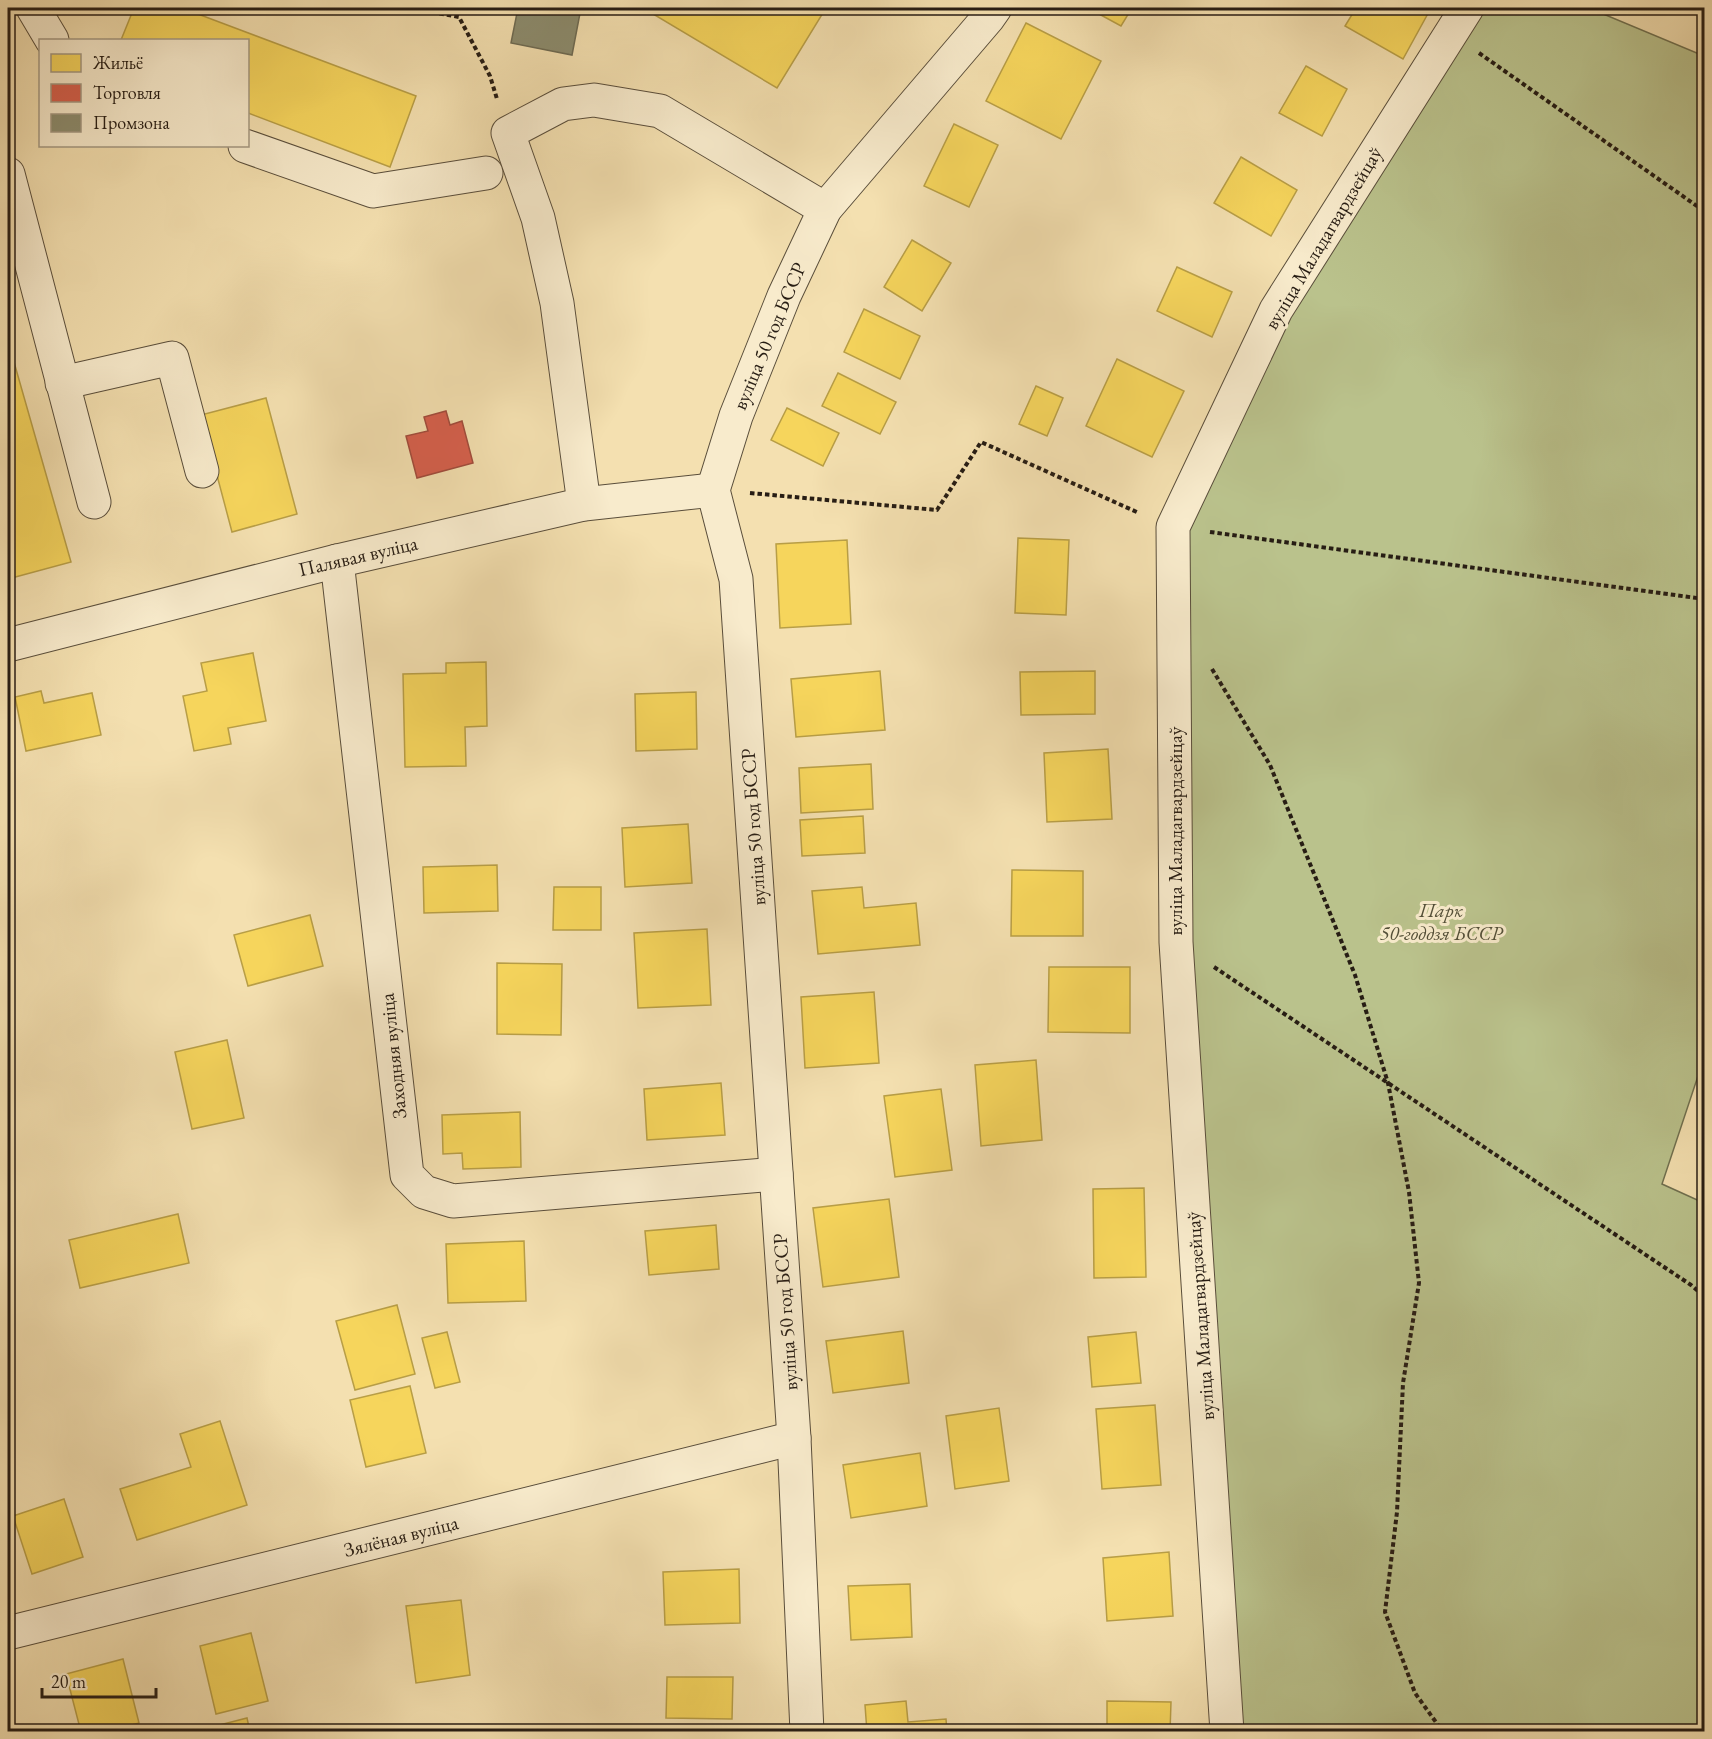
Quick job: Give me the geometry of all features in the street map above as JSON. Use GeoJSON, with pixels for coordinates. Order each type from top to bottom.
{"type":"FeatureCollection","features":[{"type":"Feature","properties":{"kind":"street"},"geometry":{"type":"LineString","coordinates":[[33,8],[51,39]]}},
{"type":"Feature","properties":{"kind":"street","name":"вуліца 50 год БССР"},"geometry":{"type":"LineString","coordinates":[[807,1731],[794,1438],[736,579],[713,490],[736,416],[784,296],[825,209],[995,8]]}},
{"type":"Feature","properties":{"kind":"street","name":"вуліца Маладагвардзейцаў"},"geometry":{"type":"LineString","coordinates":[[1227,1731],[1176,942],[1173,527],[1276,310],[1459,20]]}},
{"type":"Feature","properties":{"kind":"street"},"geometry":{"type":"LineString","coordinates":[[584,504],[557,303],[538,218],[508,133],[563,104],[594,100],[660,111],[825,209]]}},
{"type":"Feature","properties":{"kind":"street"},"geometry":{"type":"LineString","coordinates":[[248,147],[373,191],[486,173]]}},
{"type":"Feature","properties":{"kind":"street"},"geometry":{"type":"LineString","coordinates":[[8,174],[94,502]]}},
{"type":"Feature","properties":{"kind":"street"},"geometry":{"type":"LineString","coordinates":[[62,383],[172,358],[202,471]]}},
{"type":"Feature","properties":{"kind":"street","name":"Палявая вуліца"},"geometry":{"type":"LineString","coordinates":[[8,645],[337,561],[584,504],[713,490]]}},
{"type":"Feature","properties":{"kind":"street","name":"Заходняя вуліца"},"geometry":{"type":"LineString","coordinates":[[337,561],[406,1175],[424,1191],[453,1201],[776,1174]]}},
{"type":"Feature","properties":{"kind":"street","name":"Зялёная вуліца"},"geometry":{"type":"LineString","coordinates":[[8,1633],[794,1438]]}},
{"type":"Feature","properties":{"kind":"path"},"geometry":{"type":"LineString","coordinates":[[410,8],[459,17],[490,76],[508,133]]}},
{"type":"Feature","properties":{"kind":"path"},"geometry":{"type":"LineString","coordinates":[[1459,20],[1704,211]]}},
{"type":"Feature","properties":{"kind":"path"},"geometry":{"type":"LineString","coordinates":[[713,490],[937,510],[981,442],[1173,527],[1704,599]]}},
{"type":"Feature","properties":{"kind":"path"},"geometry":{"type":"LineString","coordinates":[[1210,665],[1270,765],[1355,975],[1388,1083],[1409,1192],[1419,1283],[1403,1383],[1397,1512],[1386,1612],[1416,1693],[1443,1731]]}},
{"type":"Feature","properties":{"kind":"path"},"geometry":{"type":"LineString","coordinates":[[1176,942],[1691,1285],[1704,1296]]}},
{"type":"Feature","properties":{"kind":"green space","name":"Парк 50-годдзя БССР"},"geometry":{"type":"Polygon","coordinates":[[[1467,8],[1589,8],[1704,56],[1704,1058],[1662,1184],[1704,1203],[1704,1731],[1227,1731],[1173,527],[1276,310],[1467,8]]]}},
{"type":"Feature","properties":{"kind":"building: Жильё"},"geometry":{"type":"Polygon","coordinates":[[[134,8],[182,8],[416,96],[390,167],[249,113],[249,39],[121,39],[134,8]]]}},
{"type":"Feature","properties":{"kind":"building: Жильё"},"geometry":{"type":"Polygon","coordinates":[[[643,8],[826,8],[777,88],[643,8]]]}},
{"type":"Feature","properties":{"kind":"building: Жильё"},"geometry":{"type":"Polygon","coordinates":[[[1088,8],[1132,8],[1121,26],[1088,8]]]}},
{"type":"Feature","properties":{"kind":"building: Жильё"},"geometry":{"type":"Polygon","coordinates":[[[1356,8],[1431,8],[1403,59],[1345,26],[1356,8]]]}},
{"type":"Feature","properties":{"kind":"building: Жильё"},"geometry":{"type":"Polygon","coordinates":[[[1026,23],[1101,61],[1061,139],[986,101],[1026,23]]]}},
{"type":"Feature","properties":{"kind":"building: Жильё"},"geometry":{"type":"Polygon","coordinates":[[[1306,66],[1347,89],[1322,136],[1279,113],[1306,66]]]}},
{"type":"Feature","properties":{"kind":"building: Жильё"},"geometry":{"type":"Polygon","coordinates":[[[954,124],[998,145],[969,207],[924,186],[954,124]]]}},
{"type":"Feature","properties":{"kind":"building: Жильё"},"geometry":{"type":"Polygon","coordinates":[[[1241,157],[1297,190],[1271,236],[1214,203],[1241,157]]]}},
{"type":"Feature","properties":{"kind":"building: Жильё"},"geometry":{"type":"Polygon","coordinates":[[[912,240],[951,263],[922,311],[884,287],[912,240]]]}},
{"type":"Feature","properties":{"kind":"building: Жильё"},"geometry":{"type":"Polygon","coordinates":[[[1177,267],[1232,292],[1212,337],[1157,311],[1177,267]]]}},
{"type":"Feature","properties":{"kind":"building: Жильё"},"geometry":{"type":"Polygon","coordinates":[[[864,309],[920,336],[900,379],[844,352],[864,309]]]}},
{"type":"Feature","properties":{"kind":"building: Жильё"},"geometry":{"type":"Polygon","coordinates":[[[8,341],[71,562],[8,579],[8,341]]]}},
{"type":"Feature","properties":{"kind":"building: Жильё"},"geometry":{"type":"Polygon","coordinates":[[[1117,359],[1184,391],[1152,457],[1086,426],[1117,359]]]}},
{"type":"Feature","properties":{"kind":"building: Жильё"},"geometry":{"type":"Polygon","coordinates":[[[838,373],[896,402],[880,434],[822,406],[838,373]]]}},
{"type":"Feature","properties":{"kind":"building: Жильё"},"geometry":{"type":"Polygon","coordinates":[[[1036,386],[1063,398],[1047,436],[1019,424],[1036,386]]]}},
{"type":"Feature","properties":{"kind":"building: Жильё"},"geometry":{"type":"Polygon","coordinates":[[[266,398],[297,514],[232,532],[201,415],[266,398]]]}},
{"type":"Feature","properties":{"kind":"building: Жильё"},"geometry":{"type":"Polygon","coordinates":[[[787,408],[839,433],[823,466],[771,440],[787,408]]]}},
{"type":"Feature","properties":{"kind":"building: Жильё"},"geometry":{"type":"Polygon","coordinates":[[[1018,538],[1069,540],[1066,615],[1015,613],[1018,538]]]}},
{"type":"Feature","properties":{"kind":"building: Жильё"},"geometry":{"type":"Polygon","coordinates":[[[847,540],[851,624],[780,628],[776,544],[847,540]]]}},
{"type":"Feature","properties":{"kind":"building: Жильё"},"geometry":{"type":"Polygon","coordinates":[[[253,653],[266,721],[228,728],[231,744],[194,751],[183,696],[207,691],[201,663],[253,653]]]}},
{"type":"Feature","properties":{"kind":"building: Жильё"},"geometry":{"type":"Polygon","coordinates":[[[486,662],[487,726],[465,727],[466,766],[405,767],[403,674],[446,673],[446,663],[486,662]]]}},
{"type":"Feature","properties":{"kind":"building: Жильё"},"geometry":{"type":"Polygon","coordinates":[[[880,671],[885,730],[796,737],[791,679],[880,671]]]}},
{"type":"Feature","properties":{"kind":"building: Жильё"},"geometry":{"type":"Polygon","coordinates":[[[1095,671],[1095,714],[1021,715],[1020,672],[1095,671]]]}},
{"type":"Feature","properties":{"kind":"building: Жильё"},"geometry":{"type":"Polygon","coordinates":[[[41,691],[44,703],[92,693],[101,735],[26,751],[15,697],[41,691]]]}},
{"type":"Feature","properties":{"kind":"building: Жильё"},"geometry":{"type":"Polygon","coordinates":[[[696,692],[697,749],[636,751],[635,694],[696,692]]]}},
{"type":"Feature","properties":{"kind":"building: Жильё"},"geometry":{"type":"Polygon","coordinates":[[[1108,749],[1112,819],[1047,822],[1044,753],[1108,749]]]}},
{"type":"Feature","properties":{"kind":"building: Жильё"},"geometry":{"type":"Polygon","coordinates":[[[871,764],[873,809],[801,813],[799,768],[871,764]]]}},
{"type":"Feature","properties":{"kind":"building: Жильё"},"geometry":{"type":"Polygon","coordinates":[[[863,816],[865,853],[802,856],[800,820],[863,816]]]}},
{"type":"Feature","properties":{"kind":"building: Жильё"},"geometry":{"type":"Polygon","coordinates":[[[688,824],[692,883],[625,887],[622,828],[688,824]]]}},
{"type":"Feature","properties":{"kind":"building: Жильё"},"geometry":{"type":"Polygon","coordinates":[[[497,865],[498,911],[424,913],[423,867],[497,865]]]}},
{"type":"Feature","properties":{"kind":"building: Жильё"},"geometry":{"type":"Polygon","coordinates":[[[1012,870],[1083,871],[1083,936],[1011,936],[1012,870]]]}},
{"type":"Feature","properties":{"kind":"building: Жильё"},"geometry":{"type":"Polygon","coordinates":[[[554,887],[601,887],[601,930],[553,930],[554,887]]]}},
{"type":"Feature","properties":{"kind":"building: Жильё"},"geometry":{"type":"Polygon","coordinates":[[[862,887],[864,908],[916,903],[920,945],[818,954],[812,891],[862,887]]]}},
{"type":"Feature","properties":{"kind":"building: Жильё"},"geometry":{"type":"Polygon","coordinates":[[[310,915],[323,966],[248,986],[234,935],[310,915]]]}},
{"type":"Feature","properties":{"kind":"building: Жильё"},"geometry":{"type":"Polygon","coordinates":[[[707,929],[711,1005],[638,1008],[634,933],[707,929]]]}},
{"type":"Feature","properties":{"kind":"building: Жильё"},"geometry":{"type":"Polygon","coordinates":[[[497,963],[562,964],[561,1035],[497,1034],[497,963]]]}},
{"type":"Feature","properties":{"kind":"building: Жильё"},"geometry":{"type":"Polygon","coordinates":[[[1049,967],[1130,967],[1130,1033],[1048,1032],[1049,967]]]}},
{"type":"Feature","properties":{"kind":"building: Жильё"},"geometry":{"type":"Polygon","coordinates":[[[874,992],[879,1063],[805,1068],[801,997],[874,992]]]}},
{"type":"Feature","properties":{"kind":"building: Жильё"},"geometry":{"type":"Polygon","coordinates":[[[227,1040],[244,1118],[192,1129],[175,1052],[227,1040]]]}},
{"type":"Feature","properties":{"kind":"building: Жильё"},"geometry":{"type":"Polygon","coordinates":[[[1036,1060],[1042,1140],[981,1146],[975,1065],[1036,1060]]]}},
{"type":"Feature","properties":{"kind":"building: Жильё"},"geometry":{"type":"Polygon","coordinates":[[[721,1083],[725,1135],[647,1140],[644,1089],[721,1083]]]}},
{"type":"Feature","properties":{"kind":"building: Жильё"},"geometry":{"type":"Polygon","coordinates":[[[941,1089],[952,1170],[895,1177],[884,1096],[941,1089]]]}},
{"type":"Feature","properties":{"kind":"building: Жильё"},"geometry":{"type":"Polygon","coordinates":[[[520,1112],[521,1167],[463,1169],[462,1153],[443,1154],[442,1115],[520,1112]]]}},
{"type":"Feature","properties":{"kind":"building: Жильё"},"geometry":{"type":"Polygon","coordinates":[[[1144,1188],[1146,1277],[1094,1278],[1093,1189],[1144,1188]]]}},
{"type":"Feature","properties":{"kind":"building: Жильё"},"geometry":{"type":"Polygon","coordinates":[[[889,1199],[899,1277],[823,1287],[813,1208],[889,1199]]]}},
{"type":"Feature","properties":{"kind":"building: Жильё"},"geometry":{"type":"Polygon","coordinates":[[[178,1214],[189,1263],[80,1288],[69,1240],[178,1214]]]}},
{"type":"Feature","properties":{"kind":"building: Жильё"},"geometry":{"type":"Polygon","coordinates":[[[716,1225],[719,1269],[649,1275],[645,1231],[716,1225]]]}},
{"type":"Feature","properties":{"kind":"building: Жильё"},"geometry":{"type":"Polygon","coordinates":[[[524,1241],[526,1301],[448,1303],[446,1244],[524,1241]]]}},
{"type":"Feature","properties":{"kind":"building: Жильё"},"geometry":{"type":"Polygon","coordinates":[[[397,1305],[415,1374],[355,1390],[336,1321],[397,1305]]]}},
{"type":"Feature","properties":{"kind":"building: Жильё"},"geometry":{"type":"Polygon","coordinates":[[[903,1331],[909,1383],[833,1393],[826,1341],[903,1331]]]}},
{"type":"Feature","properties":{"kind":"building: Жильё"},"geometry":{"type":"Polygon","coordinates":[[[447,1332],[460,1382],[435,1388],[422,1338],[447,1332]]]}},
{"type":"Feature","properties":{"kind":"building: Жильё"},"geometry":{"type":"Polygon","coordinates":[[[1136,1332],[1141,1383],[1092,1387],[1088,1337],[1136,1332]]]}},
{"type":"Feature","properties":{"kind":"building: Жильё"},"geometry":{"type":"Polygon","coordinates":[[[410,1386],[426,1453],[366,1467],[350,1400],[410,1386]]]}},
{"type":"Feature","properties":{"kind":"building: Жильё"},"geometry":{"type":"Polygon","coordinates":[[[1155,1405],[1161,1485],[1102,1489],[1096,1409],[1155,1405]]]}},
{"type":"Feature","properties":{"kind":"building: Жильё"},"geometry":{"type":"Polygon","coordinates":[[[999,1408],[1009,1481],[955,1489],[946,1416],[999,1408]]]}},
{"type":"Feature","properties":{"kind":"building: Жильё"},"geometry":{"type":"Polygon","coordinates":[[[220,1421],[247,1505],[137,1540],[120,1489],[191,1467],[180,1434],[220,1421]]]}},
{"type":"Feature","properties":{"kind":"building: Жильё"},"geometry":{"type":"Polygon","coordinates":[[[920,1453],[927,1506],[851,1518],[843,1465],[920,1453]]]}},
{"type":"Feature","properties":{"kind":"building: Жильё"},"geometry":{"type":"Polygon","coordinates":[[[64,1499],[83,1557],[32,1574],[13,1516],[64,1499]]]}},
{"type":"Feature","properties":{"kind":"building: Жильё"},"geometry":{"type":"Polygon","coordinates":[[[1169,1552],[1173,1616],[1107,1621],[1103,1558],[1169,1552]]]}},
{"type":"Feature","properties":{"kind":"building: Жильё"},"geometry":{"type":"Polygon","coordinates":[[[739,1569],[740,1623],[665,1625],[663,1572],[739,1569]]]}},
{"type":"Feature","properties":{"kind":"building: Жильё"},"geometry":{"type":"Polygon","coordinates":[[[910,1584],[912,1637],[851,1640],[848,1586],[910,1584]]]}},
{"type":"Feature","properties":{"kind":"building: Жильё"},"geometry":{"type":"Polygon","coordinates":[[[461,1600],[470,1675],[416,1683],[406,1606],[461,1600]]]}},
{"type":"Feature","properties":{"kind":"building: Жильё"},"geometry":{"type":"Polygon","coordinates":[[[251,1633],[268,1701],[216,1714],[200,1646],[251,1633]]]}},
{"type":"Feature","properties":{"kind":"building: Жильё"},"geometry":{"type":"Polygon","coordinates":[[[123,1659],[139,1723],[106,1732],[81,1732],[66,1674],[123,1659]]]}},
{"type":"Feature","properties":{"kind":"building: Жильё"},"geometry":{"type":"Polygon","coordinates":[[[667,1677],[733,1677],[732,1719],[666,1718],[667,1677]]]}},
{"type":"Feature","properties":{"kind":"building: Жильё"},"geometry":{"type":"Polygon","coordinates":[[[906,1701],[908,1722],[946,1719],[947,1732],[867,1732],[865,1705],[906,1701]]]}},
{"type":"Feature","properties":{"kind":"building: Жильё"},"geometry":{"type":"Polygon","coordinates":[[[1107,1701],[1171,1702],[1170,1732],[1107,1732],[1107,1701]]]}},
{"type":"Feature","properties":{"kind":"building: Жильё"},"geometry":{"type":"Polygon","coordinates":[[[247,1718],[250,1732],[196,1732],[196,1731],[247,1718]]]}},
{"type":"Feature","properties":{"kind":"building: Торговля"},"geometry":{"type":"Polygon","coordinates":[[[446,411],[450,425],[462,421],[473,463],[417,478],[406,436],[428,431],[424,417],[446,411]]]}},
{"type":"Feature","properties":{"kind":"building: Промзона"},"geometry":{"type":"Polygon","coordinates":[[[518,8],[581,8],[572,55],[511,43],[518,8]]]}}]}
